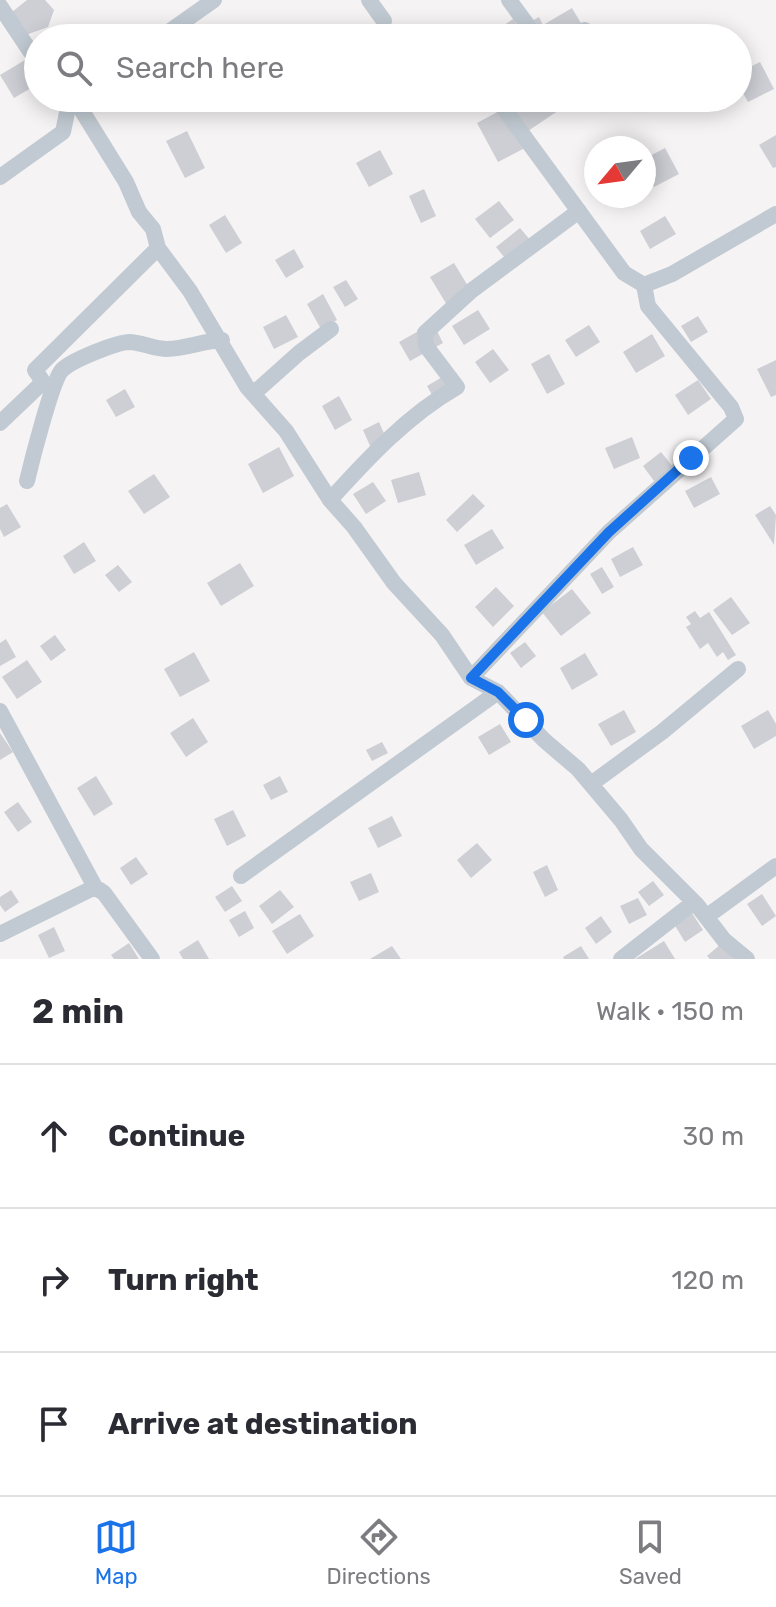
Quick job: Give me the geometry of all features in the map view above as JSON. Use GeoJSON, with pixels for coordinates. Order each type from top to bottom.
{"type":"FeatureCollection","features":[{"type":"Feature","properties":{"kind":"street"},"geometry":{"type":"LineString","coordinates":[[180,24],[214,0]]}},
{"type":"Feature","properties":{"kind":"street"},"geometry":{"type":"LineString","coordinates":[[369,0],[384,21]]}},
{"type":"Feature","properties":{"kind":"street"},"geometry":{"type":"LineString","coordinates":[[509,0],[527,24]]}},
{"type":"Feature","properties":{"kind":"street"},"geometry":{"type":"LineString","coordinates":[[0,6],[24,39]]}},
{"type":"Feature","properties":{"kind":"street"},"geometry":{"type":"LineString","coordinates":[[0,177],[63,132],[68,112]]}},
{"type":"Feature","properties":{"kind":"street"},"geometry":{"type":"LineString","coordinates":[[81,112],[126,182],[139,212],[153,229],[158,248],[222,340],[236,369],[253,394],[286,431],[330,500],[354,527],[394,583],[442,635],[471,678],[498,692],[544,740],[578,769],[641,849],[694,902],[724,940],[747,959]]}},
{"type":"Feature","properties":{"kind":"street"},"geometry":{"type":"LineString","coordinates":[[471,678],[609,532],[736,419],[731,407],[648,306],[644,285],[624,273],[506,112]]}},
{"type":"Feature","properties":{"kind":"street"},"geometry":{"type":"LineString","coordinates":[[330,500],[374,453],[435,400],[457,387],[426,346],[425,333],[471,291],[579,211]]}},
{"type":"Feature","properties":{"kind":"street"},"geometry":{"type":"LineString","coordinates":[[644,285],[672,274],[776,214]]}},
{"type":"Feature","properties":{"kind":"street"},"geometry":{"type":"LineString","coordinates":[[0,423],[43,382],[35,370],[158,248]]}},
{"type":"Feature","properties":{"kind":"street"},"geometry":{"type":"LineString","coordinates":[[253,394],[331,329]]}},
{"type":"Feature","properties":{"kind":"street"},"geometry":{"type":"LineString","coordinates":[[27,481],[33,450],[43,427],[55,382],[63,369],[116,344],[128,342],[165,350],[222,340]]}},
{"type":"Feature","properties":{"kind":"street"},"geometry":{"type":"LineString","coordinates":[[591,784],[662,732],[738,669]]}},
{"type":"Feature","properties":{"kind":"street"},"geometry":{"type":"LineString","coordinates":[[241,876],[498,692]]}},
{"type":"Feature","properties":{"kind":"street"},"geometry":{"type":"LineString","coordinates":[[0,711],[50,798],[95,887],[104,893],[152,959]]}},
{"type":"Feature","properties":{"kind":"street"},"geometry":{"type":"LineString","coordinates":[[706,917],[776,866]]}},
{"type":"Feature","properties":{"kind":"street"},"geometry":{"type":"LineString","coordinates":[[0,934],[95,887]]}},
{"type":"Feature","properties":{"kind":"street"},"geometry":{"type":"LineString","coordinates":[[621,959],[694,902]]}},
{"type":"Feature","properties":{"kind":"building"},"geometry":{"type":"Polygon","coordinates":[[[27,0],[45,0],[54,10],[49,24],[24,24],[23,36],[12,12],[27,0]]]}},
{"type":"Feature","properties":{"kind":"building"},"geometry":{"type":"Polygon","coordinates":[[[572,8],[581,24],[545,24],[572,8]]]}},
{"type":"Feature","properties":{"kind":"building"},"geometry":{"type":"Polygon","coordinates":[[[539,17],[542,24],[531,24],[530,22],[539,17]]]}},
{"type":"Feature","properties":{"kind":"building"},"geometry":{"type":"Polygon","coordinates":[[[24,61],[24,92],[14,98],[0,75],[24,61]]]}},
{"type":"Feature","properties":{"kind":"building"},"geometry":{"type":"Polygon","coordinates":[[[760,62],[774,89],[752,100],[752,66],[760,62]]]}},
{"type":"Feature","properties":{"kind":"building"},"geometry":{"type":"Polygon","coordinates":[[[503,112],[529,146],[498,162],[477,123],[503,112]]]}},
{"type":"Feature","properties":{"kind":"building"},"geometry":{"type":"Polygon","coordinates":[[[515,112],[556,112],[528,131],[515,112]]]}},
{"type":"Feature","properties":{"kind":"building"},"geometry":{"type":"Polygon","coordinates":[[[187,131],[205,168],[185,178],[166,141],[187,131]]]}},
{"type":"Feature","properties":{"kind":"building"},"geometry":{"type":"Polygon","coordinates":[[[776,135],[776,167],[773,168],[759,145],[776,135]]]}},
{"type":"Feature","properties":{"kind":"building"},"geometry":{"type":"Polygon","coordinates":[[[665,148],[679,174],[656,186],[656,153],[665,148]]]}},
{"type":"Feature","properties":{"kind":"building"},"geometry":{"type":"Polygon","coordinates":[[[380,150],[393,174],[369,187],[356,163],[380,150]]]}},
{"type":"Feature","properties":{"kind":"building"},"geometry":{"type":"Polygon","coordinates":[[[424,189],[436,216],[421,223],[409,196],[424,189]]]}},
{"type":"Feature","properties":{"kind":"building"},"geometry":{"type":"Polygon","coordinates":[[[499,201],[514,220],[490,238],[475,219],[499,201]]]}},
{"type":"Feature","properties":{"kind":"building"},"geometry":{"type":"Polygon","coordinates":[[[225,215],[242,243],[226,253],[209,225],[225,215]]]}},
{"type":"Feature","properties":{"kind":"building"},"geometry":{"type":"Polygon","coordinates":[[[665,216],[676,234],[650,249],[640,231],[665,216]]]}},
{"type":"Feature","properties":{"kind":"building"},"geometry":{"type":"Polygon","coordinates":[[[520,228],[536,247],[512,267],[496,247],[520,228]]]}},
{"type":"Feature","properties":{"kind":"building"},"geometry":{"type":"Polygon","coordinates":[[[294,249],[304,267],[286,278],[275,260],[294,249]]]}},
{"type":"Feature","properties":{"kind":"building"},"geometry":{"type":"Polygon","coordinates":[[[454,263],[471,291],[447,305],[430,277],[454,263]]]}},
{"type":"Feature","properties":{"kind":"building"},"geometry":{"type":"Polygon","coordinates":[[[346,280],[358,299],[345,307],[333,287],[346,280]]]}},
{"type":"Feature","properties":{"kind":"building"},"geometry":{"type":"Polygon","coordinates":[[[323,294],[337,320],[321,329],[307,304],[323,294]]]}},
{"type":"Feature","properties":{"kind":"building"},"geometry":{"type":"Polygon","coordinates":[[[478,310],[490,329],[464,345],[452,326],[478,310]]]}},
{"type":"Feature","properties":{"kind":"building"},"geometry":{"type":"Polygon","coordinates":[[[286,315],[298,337],[274,349],[263,327],[286,315]]]}},
{"type":"Feature","properties":{"kind":"building"},"geometry":{"type":"Polygon","coordinates":[[[698,316],[708,332],[691,342],[681,326],[698,316]]]}},
{"type":"Feature","properties":{"kind":"building"},"geometry":{"type":"Polygon","coordinates":[[[433,323],[443,343],[410,361],[399,342],[433,323]]]}},
{"type":"Feature","properties":{"kind":"building"},"geometry":{"type":"Polygon","coordinates":[[[589,325],[600,342],[576,357],[565,340],[589,325]]]}},
{"type":"Feature","properties":{"kind":"building"},"geometry":{"type":"Polygon","coordinates":[[[652,334],[665,356],[636,373],[623,352],[652,334]]]}},
{"type":"Feature","properties":{"kind":"building"},"geometry":{"type":"Polygon","coordinates":[[[493,349],[509,370],[490,383],[475,362],[493,349]]]}},
{"type":"Feature","properties":{"kind":"building"},"geometry":{"type":"Polygon","coordinates":[[[549,354],[565,384],[547,394],[531,364],[549,354]]]}},
{"type":"Feature","properties":{"kind":"building"},"geometry":{"type":"Polygon","coordinates":[[[776,360],[776,395],[771,397],[757,369],[776,360]]]}},
{"type":"Feature","properties":{"kind":"building"},"geometry":{"type":"Polygon","coordinates":[[[449,373],[457,387],[435,400],[427,386],[449,373]]]}},
{"type":"Feature","properties":{"kind":"building"},"geometry":{"type":"Polygon","coordinates":[[[698,380],[711,399],[688,415],[675,395],[698,380]]]}},
{"type":"Feature","properties":{"kind":"building"},"geometry":{"type":"Polygon","coordinates":[[[125,389],[135,407],[116,417],[106,400],[125,389]]]}},
{"type":"Feature","properties":{"kind":"building"},"geometry":{"type":"Polygon","coordinates":[[[339,396],[352,420],[335,430],[322,406],[339,396]]]}},
{"type":"Feature","properties":{"kind":"building"},"geometry":{"type":"Polygon","coordinates":[[[379,422],[387,440],[371,448],[363,430],[379,422]]]}},
{"type":"Feature","properties":{"kind":"building"},"geometry":{"type":"Polygon","coordinates":[[[632,437],[640,458],[614,469],[605,448],[632,437]]]}},
{"type":"Feature","properties":{"kind":"building"},"geometry":{"type":"Polygon","coordinates":[[[279,447],[294,476],[263,493],[248,464],[279,447]]]}},
{"type":"Feature","properties":{"kind":"building"},"geometry":{"type":"Polygon","coordinates":[[[661,452],[673,467],[654,481],[643,466],[661,452]]]}},
{"type":"Feature","properties":{"kind":"building"},"geometry":{"type":"Polygon","coordinates":[[[419,472],[426,495],[398,503],[391,480],[419,472]]]}},
{"type":"Feature","properties":{"kind":"building"},"geometry":{"type":"Polygon","coordinates":[[[154,474],[170,497],[144,514],[128,491],[154,474]]]}},
{"type":"Feature","properties":{"kind":"building"},"geometry":{"type":"Polygon","coordinates":[[[711,477],[720,494],[694,508],[685,491],[711,477]]]}},
{"type":"Feature","properties":{"kind":"building"},"geometry":{"type":"Polygon","coordinates":[[[373,482],[386,501],[366,514],[353,494],[373,482]]]}},
{"type":"Feature","properties":{"kind":"building"},"geometry":{"type":"Polygon","coordinates":[[[473,494],[485,506],[457,532],[446,520],[473,494]]]}},
{"type":"Feature","properties":{"kind":"building"},"geometry":{"type":"Polygon","coordinates":[[[7,504],[21,527],[4,537],[0,529],[0,508],[7,504]]]}},
{"type":"Feature","properties":{"kind":"building"},"geometry":{"type":"Polygon","coordinates":[[[770,506],[776,515],[774,545],[755,515],[770,506]]]}},
{"type":"Feature","properties":{"kind":"building"},"geometry":{"type":"Polygon","coordinates":[[[492,529],[504,548],[476,565],[464,545],[492,529]]]}},
{"type":"Feature","properties":{"kind":"building"},"geometry":{"type":"Polygon","coordinates":[[[84,542],[96,561],[74,574],[63,556],[84,542]]]}},
{"type":"Feature","properties":{"kind":"building"},"geometry":{"type":"Polygon","coordinates":[[[633,547],[643,565],[620,577],[611,559],[633,547]]]}},
{"type":"Feature","properties":{"kind":"building"},"geometry":{"type":"Polygon","coordinates":[[[240,563],[254,586],[221,606],[207,583],[240,563]]]}},
{"type":"Feature","properties":{"kind":"building"},"geometry":{"type":"Polygon","coordinates":[[[118,565],[132,582],[119,592],[105,575],[118,565]]]}},
{"type":"Feature","properties":{"kind":"building"},"geometry":{"type":"Polygon","coordinates":[[[602,567],[614,587],[602,594],[590,574],[602,567]]]}},
{"type":"Feature","properties":{"kind":"building"},"geometry":{"type":"Polygon","coordinates":[[[496,587],[514,606],[493,627],[475,607],[496,587]]]}},
{"type":"Feature","properties":{"kind":"building"},"geometry":{"type":"Polygon","coordinates":[[[572,589],[591,613],[561,636],[542,612],[572,589]]]}},
{"type":"Feature","properties":{"kind":"building"},"geometry":{"type":"Polygon","coordinates":[[[731,597],[750,623],[732,635],[713,610],[731,597]]]}},
{"type":"Feature","properties":{"kind":"building"},"geometry":{"type":"Polygon","coordinates":[[[695,611],[700,618],[709,612],[736,655],[728,660],[723,652],[717,657],[708,643],[700,649],[686,627],[691,624],[686,617],[695,611]]]}},
{"type":"Feature","properties":{"kind":"building"},"geometry":{"type":"Polygon","coordinates":[[[55,635],[66,650],[51,661],[40,646],[55,635]]]}},
{"type":"Feature","properties":{"kind":"building"},"geometry":{"type":"Polygon","coordinates":[[[6,639],[16,657],[0,666],[0,643],[6,639]]]}},
{"type":"Feature","properties":{"kind":"building"},"geometry":{"type":"Polygon","coordinates":[[[525,642],[536,656],[521,668],[510,653],[525,642]]]}},
{"type":"Feature","properties":{"kind":"building"},"geometry":{"type":"Polygon","coordinates":[[[194,652],[210,681],[180,697],[164,669],[194,652]]]}},
{"type":"Feature","properties":{"kind":"building"},"geometry":{"type":"Polygon","coordinates":[[[585,653],[598,675],[572,690],[560,668],[585,653]]]}},
{"type":"Feature","properties":{"kind":"building"},"geometry":{"type":"Polygon","coordinates":[[[27,660],[42,682],[17,699],[2,677],[27,660]]]}},
{"type":"Feature","properties":{"kind":"building"},"geometry":{"type":"Polygon","coordinates":[[[624,710],[636,732],[611,746],[598,724],[624,710]]]}},
{"type":"Feature","properties":{"kind":"building"},"geometry":{"type":"Polygon","coordinates":[[[768,710],[776,724],[776,736],[754,749],[741,726],[768,710]]]}},
{"type":"Feature","properties":{"kind":"building"},"geometry":{"type":"Polygon","coordinates":[[[193,718],[208,742],[186,757],[170,733],[193,718]]]}},
{"type":"Feature","properties":{"kind":"building"},"geometry":{"type":"Polygon","coordinates":[[[500,724],[511,742],[489,755],[478,737],[500,724]]]}},
{"type":"Feature","properties":{"kind":"building"},"geometry":{"type":"Polygon","coordinates":[[[0,733],[13,752],[0,760],[0,733]]]}},
{"type":"Feature","properties":{"kind":"building"},"geometry":{"type":"Polygon","coordinates":[[[382,742],[388,753],[372,761],[366,750],[382,742]]]}},
{"type":"Feature","properties":{"kind":"building"},"geometry":{"type":"Polygon","coordinates":[[[96,776],[113,804],[94,816],[77,788],[96,776]]]}},
{"type":"Feature","properties":{"kind":"building"},"geometry":{"type":"Polygon","coordinates":[[[280,776],[288,792],[271,800],[263,785],[280,776]]]}},
{"type":"Feature","properties":{"kind":"building"},"geometry":{"type":"Polygon","coordinates":[[[18,802],[32,822],[18,832],[4,812],[18,802]]]}},
{"type":"Feature","properties":{"kind":"building"},"geometry":{"type":"Polygon","coordinates":[[[233,810],[246,836],[227,846],[214,819],[233,810]]]}},
{"type":"Feature","properties":{"kind":"building"},"geometry":{"type":"Polygon","coordinates":[[[392,816],[402,836],[378,848],[368,828],[392,816]]]}},
{"type":"Feature","properties":{"kind":"building"},"geometry":{"type":"Polygon","coordinates":[[[477,843],[492,860],[471,878],[457,860],[477,843]]]}},
{"type":"Feature","properties":{"kind":"building"},"geometry":{"type":"Polygon","coordinates":[[[136,857],[148,874],[131,885],[120,868],[136,857]]]}},
{"type":"Feature","properties":{"kind":"building"},"geometry":{"type":"Polygon","coordinates":[[[547,865],[558,890],[545,897],[533,872],[547,865]]]}},
{"type":"Feature","properties":{"kind":"building"},"geometry":{"type":"Polygon","coordinates":[[[371,873],[379,892],[359,901],[350,882],[371,873]]]}},
{"type":"Feature","properties":{"kind":"building"},"geometry":{"type":"Polygon","coordinates":[[[653,881],[664,895],[649,906],[638,892],[653,881]]]}},
{"type":"Feature","properties":{"kind":"building"},"geometry":{"type":"Polygon","coordinates":[[[232,886],[242,901],[225,912],[215,897],[232,886]]]}},
{"type":"Feature","properties":{"kind":"building"},"geometry":{"type":"Polygon","coordinates":[[[11,890],[19,902],[5,912],[0,905],[0,897],[11,890]]]}},
{"type":"Feature","properties":{"kind":"building"},"geometry":{"type":"Polygon","coordinates":[[[280,890],[294,907],[272,924],[259,906],[280,890]]]}},
{"type":"Feature","properties":{"kind":"building"},"geometry":{"type":"Polygon","coordinates":[[[762,894],[776,916],[762,926],[747,904],[762,894]]]}},
{"type":"Feature","properties":{"kind":"building"},"geometry":{"type":"Polygon","coordinates":[[[638,898],[647,915],[629,924],[620,906],[638,898]]]}},
{"type":"Feature","properties":{"kind":"building"},"geometry":{"type":"Polygon","coordinates":[[[245,911],[254,928],[239,937],[229,920],[245,911]]]}},
{"type":"Feature","properties":{"kind":"building"},"geometry":{"type":"Polygon","coordinates":[[[692,913],[703,930],[685,942],[674,924],[692,913]]]}},
{"type":"Feature","properties":{"kind":"building"},"geometry":{"type":"Polygon","coordinates":[[[300,914],[314,936],[287,954],[272,931],[300,914]]]}},
{"type":"Feature","properties":{"kind":"building"},"geometry":{"type":"Polygon","coordinates":[[[601,916],[612,932],[596,944],[585,928],[601,916]]]}},
{"type":"Feature","properties":{"kind":"building"},"geometry":{"type":"Polygon","coordinates":[[[54,927],[65,951],[49,958],[38,935],[54,927]]]}},
{"type":"Feature","properties":{"kind":"building"},"geometry":{"type":"Polygon","coordinates":[[[198,940],[209,959],[183,959],[179,952],[198,940]]]}},
{"type":"Feature","properties":{"kind":"building"},"geometry":{"type":"Polygon","coordinates":[[[664,941],[675,959],[635,959],[664,941]]]}},
{"type":"Feature","properties":{"kind":"building"},"geometry":{"type":"Polygon","coordinates":[[[129,943],[139,959],[114,959],[111,955],[129,943]]]}},
{"type":"Feature","properties":{"kind":"building"},"geometry":{"type":"Polygon","coordinates":[[[722,943],[735,958],[710,959],[707,956],[722,943]]]}},
{"type":"Feature","properties":{"kind":"building"},"geometry":{"type":"Polygon","coordinates":[[[392,946],[401,959],[370,959],[392,946]]]}},
{"type":"Feature","properties":{"kind":"building"},"geometry":{"type":"Polygon","coordinates":[[[581,946],[589,959],[564,959],[563,957],[581,946]]]}},
{"type":"Feature","properties":{"kind":"route"},"geometry":{"type":"LineString","coordinates":[[526,720],[498,692],[471,678],[609,532],[691,458]]}}]}
